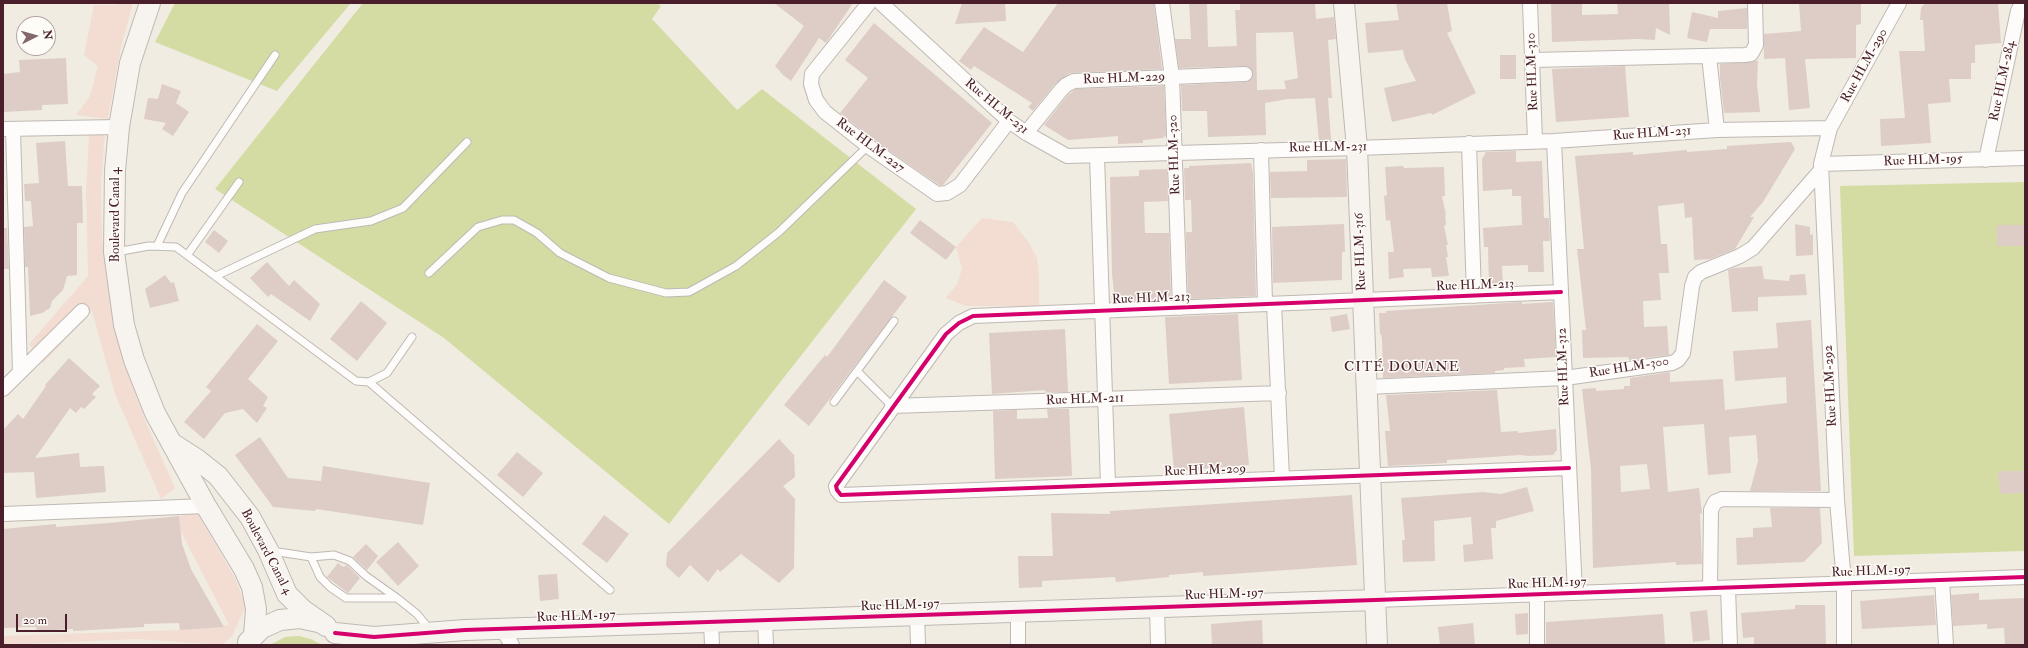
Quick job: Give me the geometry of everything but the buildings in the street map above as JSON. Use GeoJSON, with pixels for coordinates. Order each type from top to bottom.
{"type":"FeatureCollection","features":[{"type":"Feature","properties":{"kind":"street","name":"Boulevard Canal 4"},"geometry":{"type":"LineString","coordinates":[[150,3],[130,63],[119,127],[115,170],[114,252],[124,325],[134,360],[155,413],[206,506],[244,569],[252,587],[256,609],[250,640]]}},
{"type":"Feature","properties":{"kind":"street","name":"Rue HLM-227"},"geometry":{"type":"LineString","coordinates":[[869,3],[812,74],[811,84],[816,100],[825,112],[868,146],[937,194],[947,193],[960,185],[1009,121]]}},
{"type":"Feature","properties":{"kind":"street","name":"Rue HLM-231"},"geometry":{"type":"LineString","coordinates":[[881,3],[1009,121],[1026,133],[1067,156],[1554,141],[1717,130],[1830,128]]}},
{"type":"Feature","properties":{"kind":"street","name":"Rue HLM-320"},"geometry":{"type":"LineString","coordinates":[[1162,3],[1172,77],[1180,308]]}},
{"type":"Feature","properties":{"kind":"street","name":"Rue HLM-316"},"geometry":{"type":"LineString","coordinates":[[1344,3],[1357,148],[1377,645]]}},
{"type":"Feature","properties":{"kind":"street","name":"Rue HLM-310"},"geometry":{"type":"LineString","coordinates":[[1530,3],[1535,141]]}},
{"type":"Feature","properties":{"kind":"street"},"geometry":{"type":"LineString","coordinates":[[1533,60],[1744,55],[1754,50],[1756,45],[1755,3]]}},
{"type":"Feature","properties":{"kind":"street","name":"Rue HLM-290"},"geometry":{"type":"LineString","coordinates":[[1830,128],[1899,3]]}},
{"type":"Feature","properties":{"kind":"street","name":"Rue HLM-284"},"geometry":{"type":"LineString","coordinates":[[1986,160],[2018,12],[2022,3]]}},
{"type":"Feature","properties":{"kind":"street"},"geometry":{"type":"LineString","coordinates":[[1709,56],[1717,130]]}},
{"type":"Feature","properties":{"kind":"street","name":"Rue HLM-229"},"geometry":{"type":"LineString","coordinates":[[1026,133],[1061,90],[1066,85],[1074,81],[1245,74]]}},
{"type":"Feature","properties":{"kind":"street"},"geometry":{"type":"LineString","coordinates":[[20,372],[8,129],[119,127]]}},
{"type":"Feature","properties":{"kind":"street","name":"Rue HLM-292"},"geometry":{"type":"LineString","coordinates":[[1830,128],[1821,167],[1836,500],[1844,583],[1844,645]]}},
{"type":"Feature","properties":{"kind":"street","name":"Rue HLM-312"},"geometry":{"type":"LineString","coordinates":[[1554,141],[1575,593]]}},
{"type":"Feature","properties":{"kind":"street"},"geometry":{"type":"LineString","coordinates":[[1469,143],[1474,296]]}},
{"type":"Feature","properties":{"kind":"street"},"geometry":{"type":"LineString","coordinates":[[1261,150],[1270,304],[1278,393],[1282,478]]}},
{"type":"Feature","properties":{"kind":"street"},"geometry":{"type":"LineString","coordinates":[[1096,156],[1108,485]]}},
{"type":"Feature","properties":{"kind":"street","name":"Rue HLM-195"},"geometry":{"type":"LineString","coordinates":[[1821,167],[2025,158]]}},
{"type":"Feature","properties":{"kind":"street","name":"Rue HLM-300"},"geometry":{"type":"LineString","coordinates":[[1565,378],[1664,364],[1678,360],[1683,353],[1692,286],[1695,277],[1701,272],[1740,256],[1753,248],[1821,167]]}},
{"type":"Feature","properties":{"kind":"street","name":"Rue HLM-213"},"geometry":{"type":"LineString","coordinates":[[841,495],[837,490],[837,483],[892,406],[946,334],[959,323],[973,316],[1561,292]]}},
{"type":"Feature","properties":{"kind":"street"},"geometry":{"type":"LineString","coordinates":[[3,389],[82,311]]}},
{"type":"Feature","properties":{"kind":"street"},"geometry":{"type":"LineString","coordinates":[[1367,387],[1565,378]]}},
{"type":"Feature","properties":{"kind":"street","name":"Rue HLM-211"},"geometry":{"type":"LineString","coordinates":[[892,406],[1278,393]]}},
{"type":"Feature","properties":{"kind":"street","name":"Boulevard Canal 4"},"geometry":{"type":"LineString","coordinates":[[173,444],[198,460],[218,476],[250,517],[268,550],[287,594],[303,610],[335,635]]}},
{"type":"Feature","properties":{"kind":"street","name":"Rue HLM-209"},"geometry":{"type":"LineString","coordinates":[[841,495],[1569,468]]}},
{"type":"Feature","properties":{"kind":"street"},"geometry":{"type":"LineString","coordinates":[[1710,588],[1711,510],[1715,502],[1722,499],[1836,500]]}},
{"type":"Feature","properties":{"kind":"street"},"geometry":{"type":"LineString","coordinates":[[3,514],[206,506]]}},
{"type":"Feature","properties":{"kind":"street","name":"Rue HLM-197"},"geometry":{"type":"LineString","coordinates":[[335,635],[374,638],[506,635],[711,622],[2025,577]]}},
{"type":"Feature","properties":{"kind":"street"},"geometry":{"type":"LineString","coordinates":[[1942,580],[1946,645]]}},
{"type":"Feature","properties":{"kind":"street"},"geometry":{"type":"LineString","coordinates":[[1728,588],[1730,645]]}},
{"type":"Feature","properties":{"kind":"street"},"geometry":{"type":"LineString","coordinates":[[1537,594],[1537,645]]}},
{"type":"Feature","properties":{"kind":"street"},"geometry":{"type":"LineString","coordinates":[[1157,607],[1158,645]]}},
{"type":"Feature","properties":{"kind":"street"},"geometry":{"type":"LineString","coordinates":[[1018,612],[1018,645]]}},
{"type":"Feature","properties":{"kind":"street"},"geometry":{"type":"LineString","coordinates":[[917,615],[918,645]]}},
{"type":"Feature","properties":{"kind":"street"},"geometry":{"type":"LineString","coordinates":[[250,640],[270,624],[289,618],[309,619],[335,635]]}},
{"type":"Feature","properties":{"kind":"street"},"geometry":{"type":"LineString","coordinates":[[764,620],[766,645]]}},
{"type":"Feature","properties":{"kind":"street"},"geometry":{"type":"LineString","coordinates":[[711,622],[712,645]]}},
{"type":"Feature","properties":{"kind":"street"},"geometry":{"type":"LineString","coordinates":[[478,645],[506,635]]}},
{"type":"Feature","properties":{"kind":"street"},"geometry":{"type":"LineString","coordinates":[[399,645],[431,637]]}},
{"type":"Feature","properties":{"kind":"lane"},"geometry":{"type":"LineString","coordinates":[[157,246],[182,193],[274,55]]}},
{"type":"Feature","properties":{"kind":"lane"},"geometry":{"type":"LineString","coordinates":[[216,276],[315,229],[371,221],[403,208],[467,142]]}},
{"type":"Feature","properties":{"kind":"lane"},"geometry":{"type":"LineString","coordinates":[[429,273],[478,227],[502,220],[514,220],[537,233],[560,253],[609,278],[666,293],[689,292],[736,266],[767,242],[868,146]]}},
{"type":"Feature","properties":{"kind":"lane"},"geometry":{"type":"LineString","coordinates":[[188,254],[239,182]]}},
{"type":"Feature","properties":{"kind":"lane"},"geometry":{"type":"LineString","coordinates":[[114,252],[157,246],[176,247],[188,254],[342,372],[356,381],[369,382],[387,373],[412,337]]}},
{"type":"Feature","properties":{"kind":"lane"},"geometry":{"type":"LineString","coordinates":[[834,402],[894,321]]}},
{"type":"Feature","properties":{"kind":"lane"},"geometry":{"type":"LineString","coordinates":[[857,371],[892,406]]}},
{"type":"Feature","properties":{"kind":"lane"},"geometry":{"type":"LineString","coordinates":[[369,382],[610,590]]}},
{"type":"Feature","properties":{"kind":"lane"},"geometry":{"type":"LineString","coordinates":[[268,550],[311,557],[334,555],[350,561],[366,576],[417,614],[431,637]]}},
{"type":"Feature","properties":{"kind":"lane"},"geometry":{"type":"LineString","coordinates":[[311,557],[320,577],[330,587],[346,598],[397,598]]}},
{"type":"Feature","properties":{"kind":"shaded area"},"geometry":{"type":"Polygon","coordinates":[[[118,3],[133,3],[121,47],[108,119],[76,115],[90,96],[98,66],[84,55],[94,5],[117,5],[118,3]]]}},
{"type":"Feature","properties":{"kind":"shaded area"},"geometry":{"type":"Polygon","coordinates":[[[105,132],[101,185],[102,238],[108,289],[119,345],[144,418],[175,488],[161,499],[115,394],[92,311],[43,363],[29,344],[88,276],[86,193],[89,133],[105,132]]]}},
{"type":"Feature","properties":{"kind":"shaded area"},"geometry":{"type":"Polygon","coordinates":[[[982,218],[1013,222],[1029,243],[1037,258],[1039,276],[1039,306],[966,306],[946,298],[957,284],[962,269],[956,247],[982,218]]]}},
{"type":"Feature","properties":{"kind":"shaded area"},"geometry":{"type":"Polygon","coordinates":[[[196,511],[235,578],[246,606],[232,636],[222,645],[137,639],[3,645],[3,636],[180,630],[229,625],[174,518],[196,511]]]}},
{"type":"Feature","properties":{"kind":"green space"},"geometry":{"type":"Polygon","coordinates":[[[175,3],[351,3],[277,91],[155,42],[175,3]]]}},
{"type":"Feature","properties":{"kind":"green space"},"geometry":{"type":"Polygon","coordinates":[[[363,3],[657,3],[661,6],[652,19],[737,110],[762,89],[916,209],[669,524],[444,338],[215,189],[363,3]]]}},
{"type":"Feature","properties":{"kind":"green space"},"geometry":{"type":"Polygon","coordinates":[[[2025,182],[2025,551],[1854,556],[1840,186],[2025,182]]]}},
{"type":"Feature","properties":{"kind":"green space"},"geometry":{"type":"Polygon","coordinates":[[[299,636],[311,639],[322,645],[270,645],[285,637],[299,636]]]}},
{"type":"Feature","properties":{"kind":"cycle path"},"geometry":{"type":"LineString","coordinates":[[1561,292],[973,316],[959,323],[946,334],[836,486],[841,495],[1569,468]]}},
{"type":"Feature","properties":{"kind":"cycle path"},"geometry":{"type":"LineString","coordinates":[[335,633],[374,637],[465,630],[2025,577]]}},
{"type":"Feature","properties":{"kind":"district","name":"CITÉ DOUANE"},"geometry":{"type":"Point","coordinates":[1402,368]}}]}
